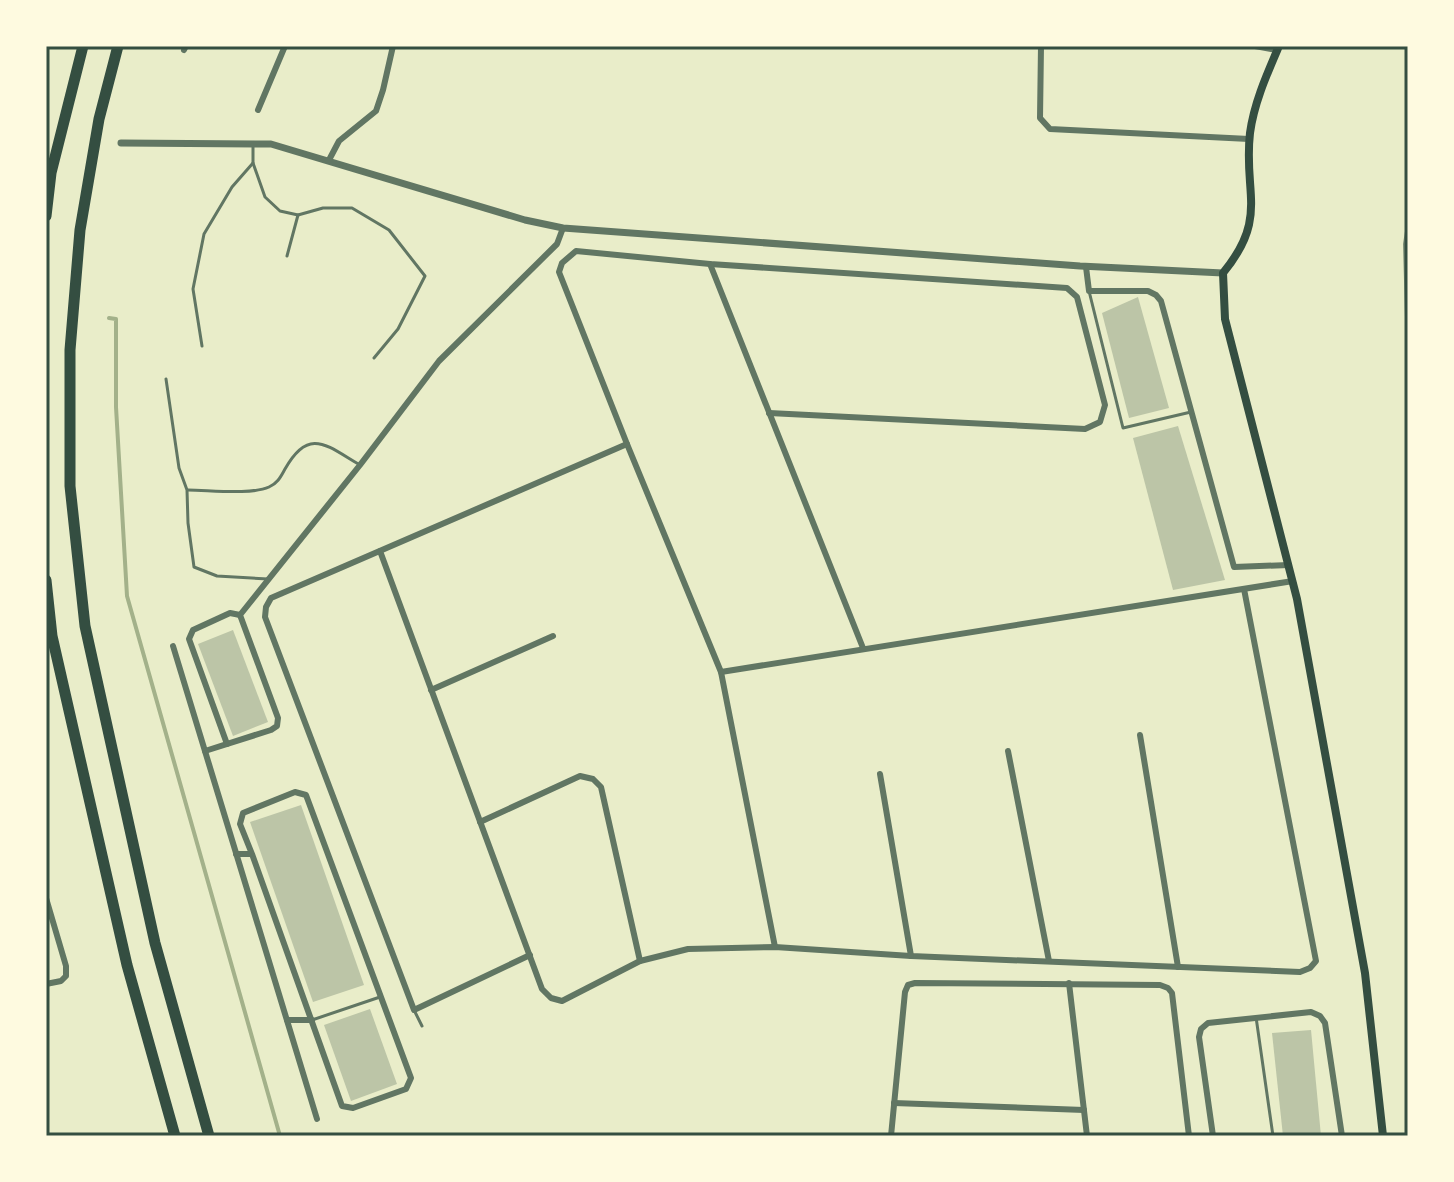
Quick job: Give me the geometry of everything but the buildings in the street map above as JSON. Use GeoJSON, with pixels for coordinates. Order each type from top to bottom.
{"type":"FeatureCollection","features":[{"type":"Feature","properties":{"kind":"highway"},"geometry":{"type":"LineString","coordinates":[[46,216],[51,173],[83,46]]}},
{"type":"Feature","properties":{"kind":"highway"},"geometry":{"type":"LineString","coordinates":[[118,46],[99,119],[80,230],[70,350],[70,486],[85,626],[155,943],[209,1136]]}},
{"type":"Feature","properties":{"kind":"highway"},"geometry":{"type":"LineString","coordinates":[[46,580],[52,636],[127,965],[175,1136]]}},
{"type":"Feature","properties":{"kind":"main road"},"geometry":{"type":"LineString","coordinates":[[1278,48],[1252,117],[1249,139],[1253,212],[1241,251],[1223,273],[1225,319],[1293,581],[1365,973],[1383,1136]]}},
{"type":"Feature","properties":{"kind":"street"},"geometry":{"type":"LineString","coordinates":[[258,110],[285,46]]}},
{"type":"Feature","properties":{"kind":"street"},"geometry":{"type":"LineString","coordinates":[[329,160],[339,141],[376,111],[393,46]]}},
{"type":"Feature","properties":{"kind":"street"},"geometry":{"type":"LineString","coordinates":[[1041,46],[1040,118],[1043,125],[1050,129],[1249,139]]}},
{"type":"Feature","properties":{"kind":"street"},"geometry":{"type":"LineString","coordinates":[[1255,46],[1278,48]]}},
{"type":"Feature","properties":{"kind":"street"},"geometry":{"type":"LineString","coordinates":[[121,143],[271,144],[525,220],[563,228],[1086,267],[1223,273]]}},
{"type":"Feature","properties":{"kind":"street"},"geometry":{"type":"LineString","coordinates":[[240,615],[439,361],[557,244],[563,228]]}},
{"type":"Feature","properties":{"kind":"street"},"geometry":{"type":"LineString","coordinates":[[769,413],[1085,429],[1100,422],[1105,405],[1077,297],[1067,288],[710,264],[576,251],[562,263],[559,272],[721,672],[775,947]]}},
{"type":"Feature","properties":{"kind":"street"},"geometry":{"type":"LineString","coordinates":[[710,264],[863,648]]}},
{"type":"Feature","properties":{"kind":"street"},"geometry":{"type":"LineString","coordinates":[[1086,267],[1089,291],[1148,291],[1161,301],[1234,567],[1289,565]]}},
{"type":"Feature","properties":{"kind":"street"},"geometry":{"type":"LineString","coordinates":[[530,955],[414,1010],[265,617],[266,607],[271,598],[627,444]]}},
{"type":"Feature","properties":{"kind":"street"},"geometry":{"type":"LineString","coordinates":[[380,551],[542,989],[551,998],[562,1001],[640,961],[688,949],[775,947],[911,956],[1300,972],[1310,968],[1316,961],[1244,589]]}},
{"type":"Feature","properties":{"kind":"street"},"geometry":{"type":"LineString","coordinates":[[721,672],[1293,581]]}},
{"type":"Feature","properties":{"kind":"street"},"geometry":{"type":"LineString","coordinates":[[227,744],[189,639],[193,630],[230,613],[240,615]]}},
{"type":"Feature","properties":{"kind":"street"},"geometry":{"type":"LineString","coordinates":[[205,751],[271,730],[278,722],[240,615]]}},
{"type":"Feature","properties":{"kind":"street"},"geometry":{"type":"LineString","coordinates":[[431,690],[553,636]]}},
{"type":"Feature","properties":{"kind":"street"},"geometry":{"type":"LineString","coordinates":[[173,646],[317,1119]]}},
{"type":"Feature","properties":{"kind":"street"},"geometry":{"type":"LineString","coordinates":[[1140,735],[1178,967]]}},
{"type":"Feature","properties":{"kind":"street"},"geometry":{"type":"LineString","coordinates":[[1008,751],[1049,961]]}},
{"type":"Feature","properties":{"kind":"street"},"geometry":{"type":"LineString","coordinates":[[880,774],[911,956]]}},
{"type":"Feature","properties":{"kind":"street"},"geometry":{"type":"LineString","coordinates":[[480,822],[580,776],[593,779],[601,787],[640,961]]}},
{"type":"Feature","properties":{"kind":"street"},"geometry":{"type":"LineString","coordinates":[[295,792],[306,795],[380,997],[411,1078],[410,1086],[346,1108],[340,1102],[240,824],[243,813],[295,792]]}},
{"type":"Feature","properties":{"kind":"street"},"geometry":{"type":"LineString","coordinates":[[236,854],[252,854]]}},
{"type":"Feature","properties":{"kind":"street"},"geometry":{"type":"LineString","coordinates":[[46,898],[49,920],[66,966],[66,976],[61,981],[46,984]]}},
{"type":"Feature","properties":{"kind":"street"},"geometry":{"type":"LineString","coordinates":[[1069,983],[1087,1136]]}},
{"type":"Feature","properties":{"kind":"street"},"geometry":{"type":"LineString","coordinates":[[891,1136],[908,985],[1069,983],[1160,985],[1172,993],[1189,1136]]}},
{"type":"Feature","properties":{"kind":"street"},"geometry":{"type":"LineString","coordinates":[[1213,1136],[1199,1037],[1201,1029],[1208,1023],[1311,1012],[1320,1016],[1325,1023],[1342,1136]]}},
{"type":"Feature","properties":{"kind":"street"},"geometry":{"type":"LineString","coordinates":[[287,1020],[312,1020]]}},
{"type":"Feature","properties":{"kind":"street"},"geometry":{"type":"LineString","coordinates":[[894,1103],[1084,1110]]}},
{"type":"Feature","properties":{"kind":"lane"},"geometry":{"type":"LineString","coordinates":[[253,142],[253,163],[265,197],[280,211],[298,215],[323,208],[352,208],[389,230],[425,276],[398,329],[374,358]]}},
{"type":"Feature","properties":{"kind":"lane"},"geometry":{"type":"LineString","coordinates":[[202,346],[193,289],[204,234],[232,187],[253,163]]}},
{"type":"Feature","properties":{"kind":"lane"},"geometry":{"type":"LineString","coordinates":[[287,256],[298,215]]}},
{"type":"Feature","properties":{"kind":"lane"},"geometry":{"type":"LineString","coordinates":[[1089,291],[1123,428],[1191,412]]}},
{"type":"Feature","properties":{"kind":"lane"},"geometry":{"type":"LineString","coordinates":[[166,379],[179,468],[187,490],[194,567],[217,576],[268,579]]}},
{"type":"Feature","properties":{"kind":"lane"},"geometry":{"type":"LineString","coordinates":[[187,490],[265,489],[277,482],[297,450],[306,443],[320,442],[360,465]]}},
{"type":"Feature","properties":{"kind":"lane"},"geometry":{"type":"LineString","coordinates":[[312,1020],[380,997]]}},
{"type":"Feature","properties":{"kind":"lane"},"geometry":{"type":"LineString","coordinates":[[414,1010],[422,1026]]}},
{"type":"Feature","properties":{"kind":"lane"},"geometry":{"type":"LineString","coordinates":[[1256,1017],[1273,1136]]}},
{"type":"Feature","properties":{"kind":"waterway"},"geometry":{"type":"LineString","coordinates":[[109,318],[116,319],[116,407],[127,596],[280,1136]]}},
{"type":"Feature","properties":{"kind":"railway"},"geometry":{"type":"LineString","coordinates":[[1408,225],[1405,244],[1408,353]]}}]}
